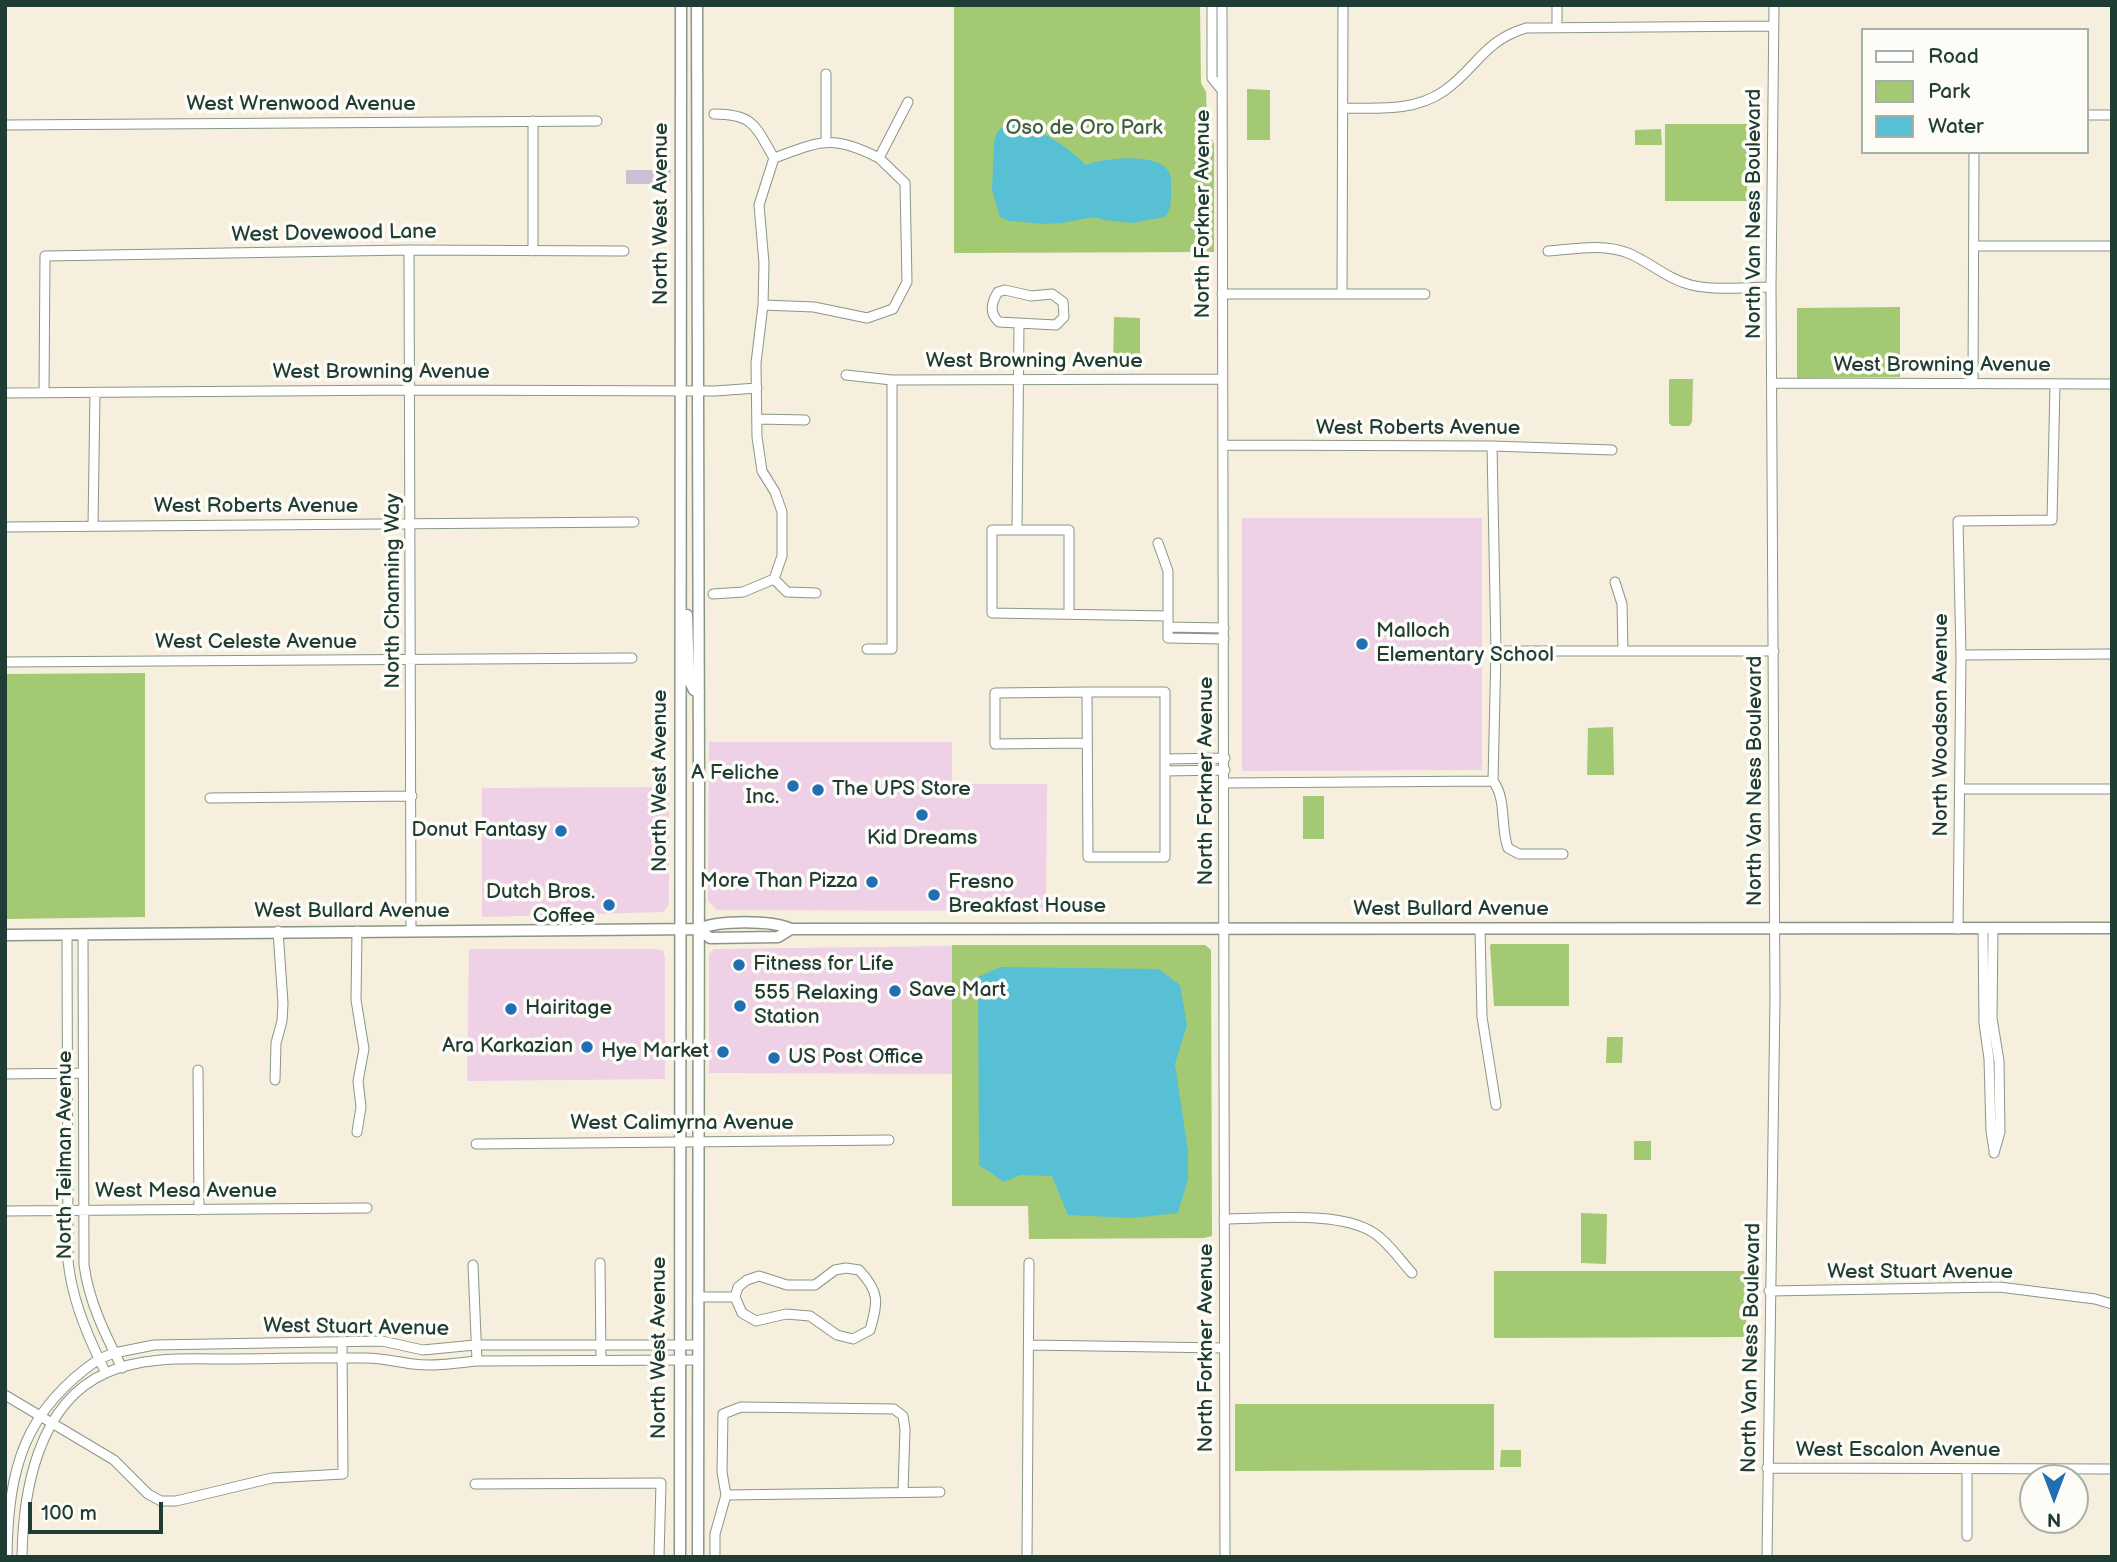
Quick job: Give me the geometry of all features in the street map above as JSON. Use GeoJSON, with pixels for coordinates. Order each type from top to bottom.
{"type":"FeatureCollection","features":[{"type":"Feature","properties":{"kind":"main road","name":"North West Avenue"},"geometry":{"type":"LineString","coordinates":[[680,1557],[681,5]]}},
{"type":"Feature","properties":{"kind":"main road","name":"North West Avenue"},"geometry":{"type":"LineString","coordinates":[[697,5],[698,1557]]}},
{"type":"Feature","properties":{"kind":"main road"},"geometry":{"type":"LineString","coordinates":[[680,532],[687,571],[689,680],[694,691],[699,693]]}},
{"type":"Feature","properties":{"kind":"main road","name":"West Bullard Avenue"},"geometry":{"type":"LineString","coordinates":[[5,935],[699,929],[710,938],[778,937],[791,929],[1036,927],[2112,928]]}},
{"type":"Feature","properties":{"kind":"street"},"geometry":{"type":"LineString","coordinates":[[1212,5],[1212,78],[1222,89]]}},
{"type":"Feature","properties":{"kind":"street","name":"North Forkner Avenue"},"geometry":{"type":"LineString","coordinates":[[1222,5],[1225,1557]]}},
{"type":"Feature","properties":{"kind":"street"},"geometry":{"type":"LineString","coordinates":[[1342,294],[1343,5]]}},
{"type":"Feature","properties":{"kind":"street"},"geometry":{"type":"LineString","coordinates":[[1557,5],[1557,27]]}},
{"type":"Feature","properties":{"kind":"street","name":"North Van Ness Boulevard"},"geometry":{"type":"LineString","coordinates":[[1767,1557],[1775,999],[1771,287],[1774,5]]}},
{"type":"Feature","properties":{"kind":"street"},"geometry":{"type":"LineString","coordinates":[[1343,108],[1396,108],[1430,99],[1445,91],[1488,47],[1499,39],[1526,28],[1774,26]]}},
{"type":"Feature","properties":{"kind":"street"},"geometry":{"type":"LineString","coordinates":[[825,74],[825,141]]}},
{"type":"Feature","properties":{"kind":"street"},"geometry":{"type":"LineString","coordinates":[[879,158],[908,102]]}},
{"type":"Feature","properties":{"kind":"street"},"geometry":{"type":"LineString","coordinates":[[713,594],[743,592],[774,579],[782,556],[782,512],[775,492],[762,471],[756,363],[764,262],[759,205],[774,158],[755,126],[736,114],[714,114]]}},
{"type":"Feature","properties":{"kind":"street"},"geometry":{"type":"LineString","coordinates":[[2089,115],[2112,116]]}},
{"type":"Feature","properties":{"kind":"street"},"geometry":{"type":"LineString","coordinates":[[533,121],[533,251]]}},
{"type":"Feature","properties":{"kind":"street","name":"West Wrenwood Avenue"},"geometry":{"type":"LineString","coordinates":[[5,125],[597,121]]}},
{"type":"Feature","properties":{"kind":"street"},"geometry":{"type":"LineString","coordinates":[[762,305],[814,307],[867,318],[893,309],[907,282],[905,183],[879,158],[854,145],[825,141],[774,158]]}},
{"type":"Feature","properties":{"kind":"street"},"geometry":{"type":"LineString","coordinates":[[1973,384],[1974,154]]}},
{"type":"Feature","properties":{"kind":"street"},"geometry":{"type":"LineString","coordinates":[[1974,246],[2112,246]]}},
{"type":"Feature","properties":{"kind":"street"},"geometry":{"type":"LineString","coordinates":[[1548,251],[1600,247],[1628,253],[1677,281],[1690,285],[1720,288],[1771,287]]}},
{"type":"Feature","properties":{"kind":"street","name":"West Dovewood Lane"},"geometry":{"type":"LineString","coordinates":[[44,392],[45,256],[409,250],[624,251]]}},
{"type":"Feature","properties":{"kind":"street","name":"North Channing Way"},"geometry":{"type":"LineString","coordinates":[[409,250],[411,931]]}},
{"type":"Feature","properties":{"kind":"street"},"geometry":{"type":"LineString","coordinates":[[1005,290],[1031,296],[1052,294],[1063,302],[1064,317],[1056,325],[1019,324],[1003,324],[995,318],[992,306],[998,292],[1005,290]]}},
{"type":"Feature","properties":{"kind":"street"},"geometry":{"type":"LineString","coordinates":[[1222,294],[1425,294]]}},
{"type":"Feature","properties":{"kind":"street"},"geometry":{"type":"LineString","coordinates":[[1017,530],[1019,324]]}},
{"type":"Feature","properties":{"kind":"street","name":"West Browning Avenue"},"geometry":{"type":"LineString","coordinates":[[846,374],[891,380],[1222,379]]}},
{"type":"Feature","properties":{"kind":"street"},"geometry":{"type":"LineString","coordinates":[[867,649],[892,649],[891,380]]}},
{"type":"Feature","properties":{"kind":"street","name":"West Browning Avenue"},"geometry":{"type":"LineString","coordinates":[[1772,383],[2112,384]]}},
{"type":"Feature","properties":{"kind":"street","name":"North Woodson Avenue"},"geometry":{"type":"LineString","coordinates":[[1958,929],[1961,655],[1958,521],[2052,520],[2055,384]]}},
{"type":"Feature","properties":{"kind":"street","name":"West Browning Avenue"},"geometry":{"type":"LineString","coordinates":[[5,393],[757,388]]}},
{"type":"Feature","properties":{"kind":"street"},"geometry":{"type":"LineString","coordinates":[[93,526],[95,393]]}},
{"type":"Feature","properties":{"kind":"street"},"geometry":{"type":"LineString","coordinates":[[758,419],[805,420]]}},
{"type":"Feature","properties":{"kind":"street","name":"West Roberts Avenue"},"geometry":{"type":"LineString","coordinates":[[1224,445],[1492,446],[1612,450]]}},
{"type":"Feature","properties":{"kind":"street"},"geometry":{"type":"LineString","coordinates":[[1492,446],[1496,651],[1493,781],[1499,789],[1503,833],[1508,848],[1519,854],[1563,854]]}},
{"type":"Feature","properties":{"kind":"street","name":"West Roberts Avenue"},"geometry":{"type":"LineString","coordinates":[[5,527],[634,522]]}},
{"type":"Feature","properties":{"kind":"street"},"geometry":{"type":"LineString","coordinates":[[1069,614],[1069,530],[992,530],[992,613],[1168,616]]}},
{"type":"Feature","properties":{"kind":"street"},"geometry":{"type":"LineString","coordinates":[[1158,543],[1168,571],[1168,638],[1224,633]]}},
{"type":"Feature","properties":{"kind":"street"},"geometry":{"type":"LineString","coordinates":[[774,579],[787,592],[816,593]]}},
{"type":"Feature","properties":{"kind":"street"},"geometry":{"type":"LineString","coordinates":[[1615,582],[1622,604],[1623,652]]}},
{"type":"Feature","properties":{"kind":"street"},"geometry":{"type":"LineString","coordinates":[[1168,627],[1224,633]]}},
{"type":"Feature","properties":{"kind":"street"},"geometry":{"type":"LineString","coordinates":[[1496,651],[1774,651]]}},
{"type":"Feature","properties":{"kind":"street"},"geometry":{"type":"LineString","coordinates":[[1961,655],[2112,654]]}},
{"type":"Feature","properties":{"kind":"street","name":"West Celeste Avenue"},"geometry":{"type":"LineString","coordinates":[[5,662],[632,658]]}},
{"type":"Feature","properties":{"kind":"street"},"geometry":{"type":"LineString","coordinates":[[1087,692],[1088,858],[1166,857],[1165,692],[1087,692],[995,693],[995,744],[1087,743]]}},
{"type":"Feature","properties":{"kind":"street"},"geometry":{"type":"LineString","coordinates":[[1166,758],[1225,758]]}},
{"type":"Feature","properties":{"kind":"street"},"geometry":{"type":"LineString","coordinates":[[1166,771],[1225,770]]}},
{"type":"Feature","properties":{"kind":"street"},"geometry":{"type":"LineString","coordinates":[[1225,783],[1493,781]]}},
{"type":"Feature","properties":{"kind":"street"},"geometry":{"type":"LineString","coordinates":[[1960,789],[2112,789]]}},
{"type":"Feature","properties":{"kind":"street"},"geometry":{"type":"LineString","coordinates":[[210,797],[412,796]]}},
{"type":"Feature","properties":{"kind":"street"},"geometry":{"type":"LineString","coordinates":[[1480,929],[1482,1017],[1496,1105]]}},
{"type":"Feature","properties":{"kind":"street"},"geometry":{"type":"LineString","coordinates":[[1988,929],[1988,1005],[1995,1108]]}},
{"type":"Feature","properties":{"kind":"street"},"geometry":{"type":"LineString","coordinates":[[275,1080],[276,1043],[282,1021],[283,1003],[278,932]]}},
{"type":"Feature","properties":{"kind":"street"},"geometry":{"type":"LineString","coordinates":[[357,932],[355,1000],[364,1049],[359,1073],[361,1107],[357,1132]]}},
{"type":"Feature","properties":{"kind":"street","name":"North Teilman Avenue"},"geometry":{"type":"LineString","coordinates":[[67,935],[67,1245],[70,1280],[82,1324],[106,1373]]}},
{"type":"Feature","properties":{"kind":"street","name":"North Teilman Avenue"},"geometry":{"type":"LineString","coordinates":[[83,935],[84,1265],[98,1318],[122,1368]]}},
{"type":"Feature","properties":{"kind":"street"},"geometry":{"type":"LineString","coordinates":[[198,1069],[199,1210]]}},
{"type":"Feature","properties":{"kind":"street"},"geometry":{"type":"LineString","coordinates":[[5,1074],[83,1073]]}},
{"type":"Feature","properties":{"kind":"street","name":"West Calimyrna Avenue"},"geometry":{"type":"LineString","coordinates":[[476,1144],[888,1140]]}},
{"type":"Feature","properties":{"kind":"street","name":"West Mesa Avenue"},"geometry":{"type":"LineString","coordinates":[[5,1211],[367,1208]]}},
{"type":"Feature","properties":{"kind":"street"},"geometry":{"type":"LineString","coordinates":[[1224,1219],[1321,1219],[1357,1224],[1375,1234],[1412,1273]]}},
{"type":"Feature","properties":{"kind":"street"},"geometry":{"type":"LineString","coordinates":[[600,1263],[601,1360]]}},
{"type":"Feature","properties":{"kind":"street"},"geometry":{"type":"LineString","coordinates":[[1027,1557],[1029,1263]]}},
{"type":"Feature","properties":{"kind":"street"},"geometry":{"type":"LineString","coordinates":[[473,1265],[477,1361]]}},
{"type":"Feature","properties":{"kind":"street"},"geometry":{"type":"LineString","coordinates":[[846,1268],[859,1270],[876,1291],[876,1308],[870,1330],[853,1339],[837,1335],[810,1316],[786,1314],[756,1321],[742,1313],[736,1297],[738,1287],[759,1276],[787,1285],[815,1285],[835,1270],[846,1268]]}},
{"type":"Feature","properties":{"kind":"street","name":"West Stuart Avenue"},"geometry":{"type":"LineString","coordinates":[[1769,1291],[1999,1287],[2095,1299],[2112,1304]]}},
{"type":"Feature","properties":{"kind":"street"},"geometry":{"type":"LineString","coordinates":[[698,1297],[736,1297]]}},
{"type":"Feature","properties":{"kind":"street","name":"West Stuart Avenue"},"geometry":{"type":"LineString","coordinates":[[99,1359],[114,1353],[154,1345],[382,1341],[423,1350],[475,1345],[698,1345]]}},
{"type":"Feature","properties":{"kind":"street"},"geometry":{"type":"LineString","coordinates":[[5,1395],[114,1460],[148,1494],[160,1501],[176,1501],[272,1478],[343,1474],[342,1343]]}},
{"type":"Feature","properties":{"kind":"street"},"geometry":{"type":"LineString","coordinates":[[1029,1345],[1223,1348]]}},
{"type":"Feature","properties":{"kind":"street"},"geometry":{"type":"LineString","coordinates":[[99,1359],[65,1385],[40,1415],[24,1444],[9,1508],[6,1555],[22,1555],[26,1501],[41,1444],[52,1422],[76,1395],[106,1373]]}},
{"type":"Feature","properties":{"kind":"street","name":"West Stuart Avenue"},"geometry":{"type":"LineString","coordinates":[[106,1373],[150,1361],[190,1359],[390,1359],[414,1364],[441,1365],[477,1361],[698,1360]]}},
{"type":"Feature","properties":{"kind":"street"},"geometry":{"type":"LineString","coordinates":[[715,1557],[715,1534],[726,1495],[722,1472],[723,1414],[741,1407],[894,1409],[903,1416],[905,1429],[903,1491]]}},
{"type":"Feature","properties":{"kind":"street","name":"West Escalon Avenue"},"geometry":{"type":"LineString","coordinates":[[1767,1468],[2112,1469]]}},
{"type":"Feature","properties":{"kind":"street"},"geometry":{"type":"LineString","coordinates":[[1967,1469],[1967,1536]]}},
{"type":"Feature","properties":{"kind":"street"},"geometry":{"type":"LineString","coordinates":[[475,1483],[661,1483],[659,1557]]}},
{"type":"Feature","properties":{"kind":"street"},"geometry":{"type":"LineString","coordinates":[[726,1495],[940,1492]]}},
{"type":"Feature","properties":{"kind":"shaded area"},"geometry":{"type":"Polygon","coordinates":[[[626,170],[671,170],[670,184],[626,184],[626,170]]]}},
{"type":"Feature","properties":{"kind":"shaded area","name":"Malloch Elementary School"},"geometry":{"type":"Polygon","coordinates":[[[1242,518],[1482,518],[1482,770],[1242,771],[1242,518]]]}},
{"type":"Feature","properties":{"kind":"shaded area"},"geometry":{"type":"Polygon","coordinates":[[[709,742],[952,742],[952,784],[1047,784],[1046,911],[717,910],[708,901],[709,742]]]}},
{"type":"Feature","properties":{"kind":"shaded area"},"geometry":{"type":"Polygon","coordinates":[[[669,787],[669,904],[664,912],[482,917],[482,788],[669,787]]]}},
{"type":"Feature","properties":{"kind":"shaded area"},"geometry":{"type":"Polygon","coordinates":[[[952,946],[952,1074],[709,1073],[709,954],[714,949],[952,946]]]}},
{"type":"Feature","properties":{"kind":"shaded area"},"geometry":{"type":"Polygon","coordinates":[[[469,949],[663,951],[665,1079],[467,1081],[469,949]]]}},
{"type":"Feature","properties":{"kind":"green space","name":"Oso de Oro Park"},"geometry":{"type":"Polygon","coordinates":[[[954,5],[1200,5],[1201,83],[1206,92],[1207,129],[1214,144],[1214,252],[954,253],[954,5]]]}},
{"type":"Feature","properties":{"kind":"green space"},"geometry":{"type":"Polygon","coordinates":[[[1247,89],[1270,90],[1270,140],[1247,140],[1247,89]]]}},
{"type":"Feature","properties":{"kind":"green space"},"geometry":{"type":"Polygon","coordinates":[[[1665,124],[1747,124],[1747,201],[1665,201],[1665,124]]]}},
{"type":"Feature","properties":{"kind":"green space"},"geometry":{"type":"Polygon","coordinates":[[[1661,129],[1662,145],[1635,145],[1635,130],[1661,129]]]}},
{"type":"Feature","properties":{"kind":"green space"},"geometry":{"type":"Polygon","coordinates":[[[1900,307],[1900,377],[1797,378],[1797,308],[1900,307]]]}},
{"type":"Feature","properties":{"kind":"green space"},"geometry":{"type":"Polygon","coordinates":[[[1114,317],[1140,318],[1140,367],[1113,367],[1114,317]]]}},
{"type":"Feature","properties":{"kind":"green space"},"geometry":{"type":"Polygon","coordinates":[[[1669,379],[1693,379],[1692,422],[1689,426],[1672,426],[1669,423],[1669,379]]]}},
{"type":"Feature","properties":{"kind":"green space"},"geometry":{"type":"Polygon","coordinates":[[[145,673],[145,917],[5,919],[5,674],[145,673]]]}},
{"type":"Feature","properties":{"kind":"green space"},"geometry":{"type":"Polygon","coordinates":[[[1613,727],[1614,775],[1587,775],[1588,728],[1613,727]]]}},
{"type":"Feature","properties":{"kind":"green space"},"geometry":{"type":"Polygon","coordinates":[[[1303,796],[1324,796],[1324,839],[1303,839],[1303,796]]]}},
{"type":"Feature","properties":{"kind":"green space"},"geometry":{"type":"Polygon","coordinates":[[[1491,944],[1569,944],[1569,1006],[1494,1006],[1491,944]]]}},
{"type":"Feature","properties":{"kind":"green space"},"geometry":{"type":"Polygon","coordinates":[[[952,945],[1205,945],[1211,950],[1212,1236],[1029,1239],[1028,1206],[952,1206],[952,945]]]}},
{"type":"Feature","properties":{"kind":"green space"},"geometry":{"type":"Polygon","coordinates":[[[1607,1037],[1623,1037],[1622,1063],[1606,1063],[1607,1037]]]}},
{"type":"Feature","properties":{"kind":"green space"},"geometry":{"type":"Polygon","coordinates":[[[1634,1141],[1651,1141],[1651,1160],[1634,1160],[1634,1141]]]}},
{"type":"Feature","properties":{"kind":"green space"},"geometry":{"type":"Polygon","coordinates":[[[1581,1213],[1607,1214],[1606,1264],[1581,1263],[1581,1213]]]}},
{"type":"Feature","properties":{"kind":"green space"},"geometry":{"type":"Polygon","coordinates":[[[1494,1271],[1747,1271],[1746,1337],[1494,1338],[1494,1271]]]}},
{"type":"Feature","properties":{"kind":"green space"},"geometry":{"type":"Polygon","coordinates":[[[1235,1404],[1494,1404],[1494,1470],[1235,1471],[1235,1404]]]}},
{"type":"Feature","properties":{"kind":"green space"},"geometry":{"type":"Polygon","coordinates":[[[1501,1450],[1521,1450],[1521,1467],[1500,1467],[1501,1450]]]}},
{"type":"Feature","properties":{"kind":"water"},"geometry":{"type":"Polygon","coordinates":[[[1017,124],[1054,140],[1086,165],[1128,158],[1160,164],[1169,171],[1171,179],[1171,204],[1167,214],[1165,217],[1132,223],[1094,217],[1044,224],[1010,221],[1000,217],[992,190],[994,143],[1001,128],[1017,124]]]}},
{"type":"Feature","properties":{"kind":"water"},"geometry":{"type":"Polygon","coordinates":[[[1000,967],[1159,969],[1180,985],[1187,1025],[1175,1064],[1188,1151],[1188,1179],[1178,1213],[1133,1218],[1068,1215],[1052,1176],[1020,1175],[1004,1182],[979,1165],[978,977],[1000,967]]]}},
{"type":"Feature","properties":{"kind":"place","name":"Malloch Elementary School"},"geometry":{"type":"Point","coordinates":[1362,644]}},
{"type":"Feature","properties":{"kind":"place","name":"A Feliche Inc."},"geometry":{"type":"Point","coordinates":[793,786]}},
{"type":"Feature","properties":{"kind":"place","name":"The UPS Store"},"geometry":{"type":"Point","coordinates":[818,790]}},
{"type":"Feature","properties":{"kind":"place","name":"Kid Dreams"},"geometry":{"type":"Point","coordinates":[922,815]}},
{"type":"Feature","properties":{"kind":"place","name":"Donut Fantasy"},"geometry":{"type":"Point","coordinates":[561,831]}},
{"type":"Feature","properties":{"kind":"place","name":"More Than Pizza"},"geometry":{"type":"Point","coordinates":[872,882]}},
{"type":"Feature","properties":{"kind":"place","name":"Fresno Breakfast House"},"geometry":{"type":"Point","coordinates":[934,895]}},
{"type":"Feature","properties":{"kind":"place","name":"Dutch Bros. Coffee"},"geometry":{"type":"Point","coordinates":[609,905]}},
{"type":"Feature","properties":{"kind":"place","name":"Fitness for Life"},"geometry":{"type":"Point","coordinates":[739,965]}},
{"type":"Feature","properties":{"kind":"place","name":"Save Mart"},"geometry":{"type":"Point","coordinates":[895,991]}},
{"type":"Feature","properties":{"kind":"place","name":"555 Relaxing Station"},"geometry":{"type":"Point","coordinates":[740,1006]}},
{"type":"Feature","properties":{"kind":"place","name":"Hairitage"},"geometry":{"type":"Point","coordinates":[511,1009]}},
{"type":"Feature","properties":{"kind":"place","name":"Ara Karkazian"},"geometry":{"type":"Point","coordinates":[587,1047]}},
{"type":"Feature","properties":{"kind":"place","name":"Hye Market"},"geometry":{"type":"Point","coordinates":[723,1052]}},
{"type":"Feature","properties":{"kind":"place","name":"US Post Office"},"geometry":{"type":"Point","coordinates":[774,1058]}}]}
